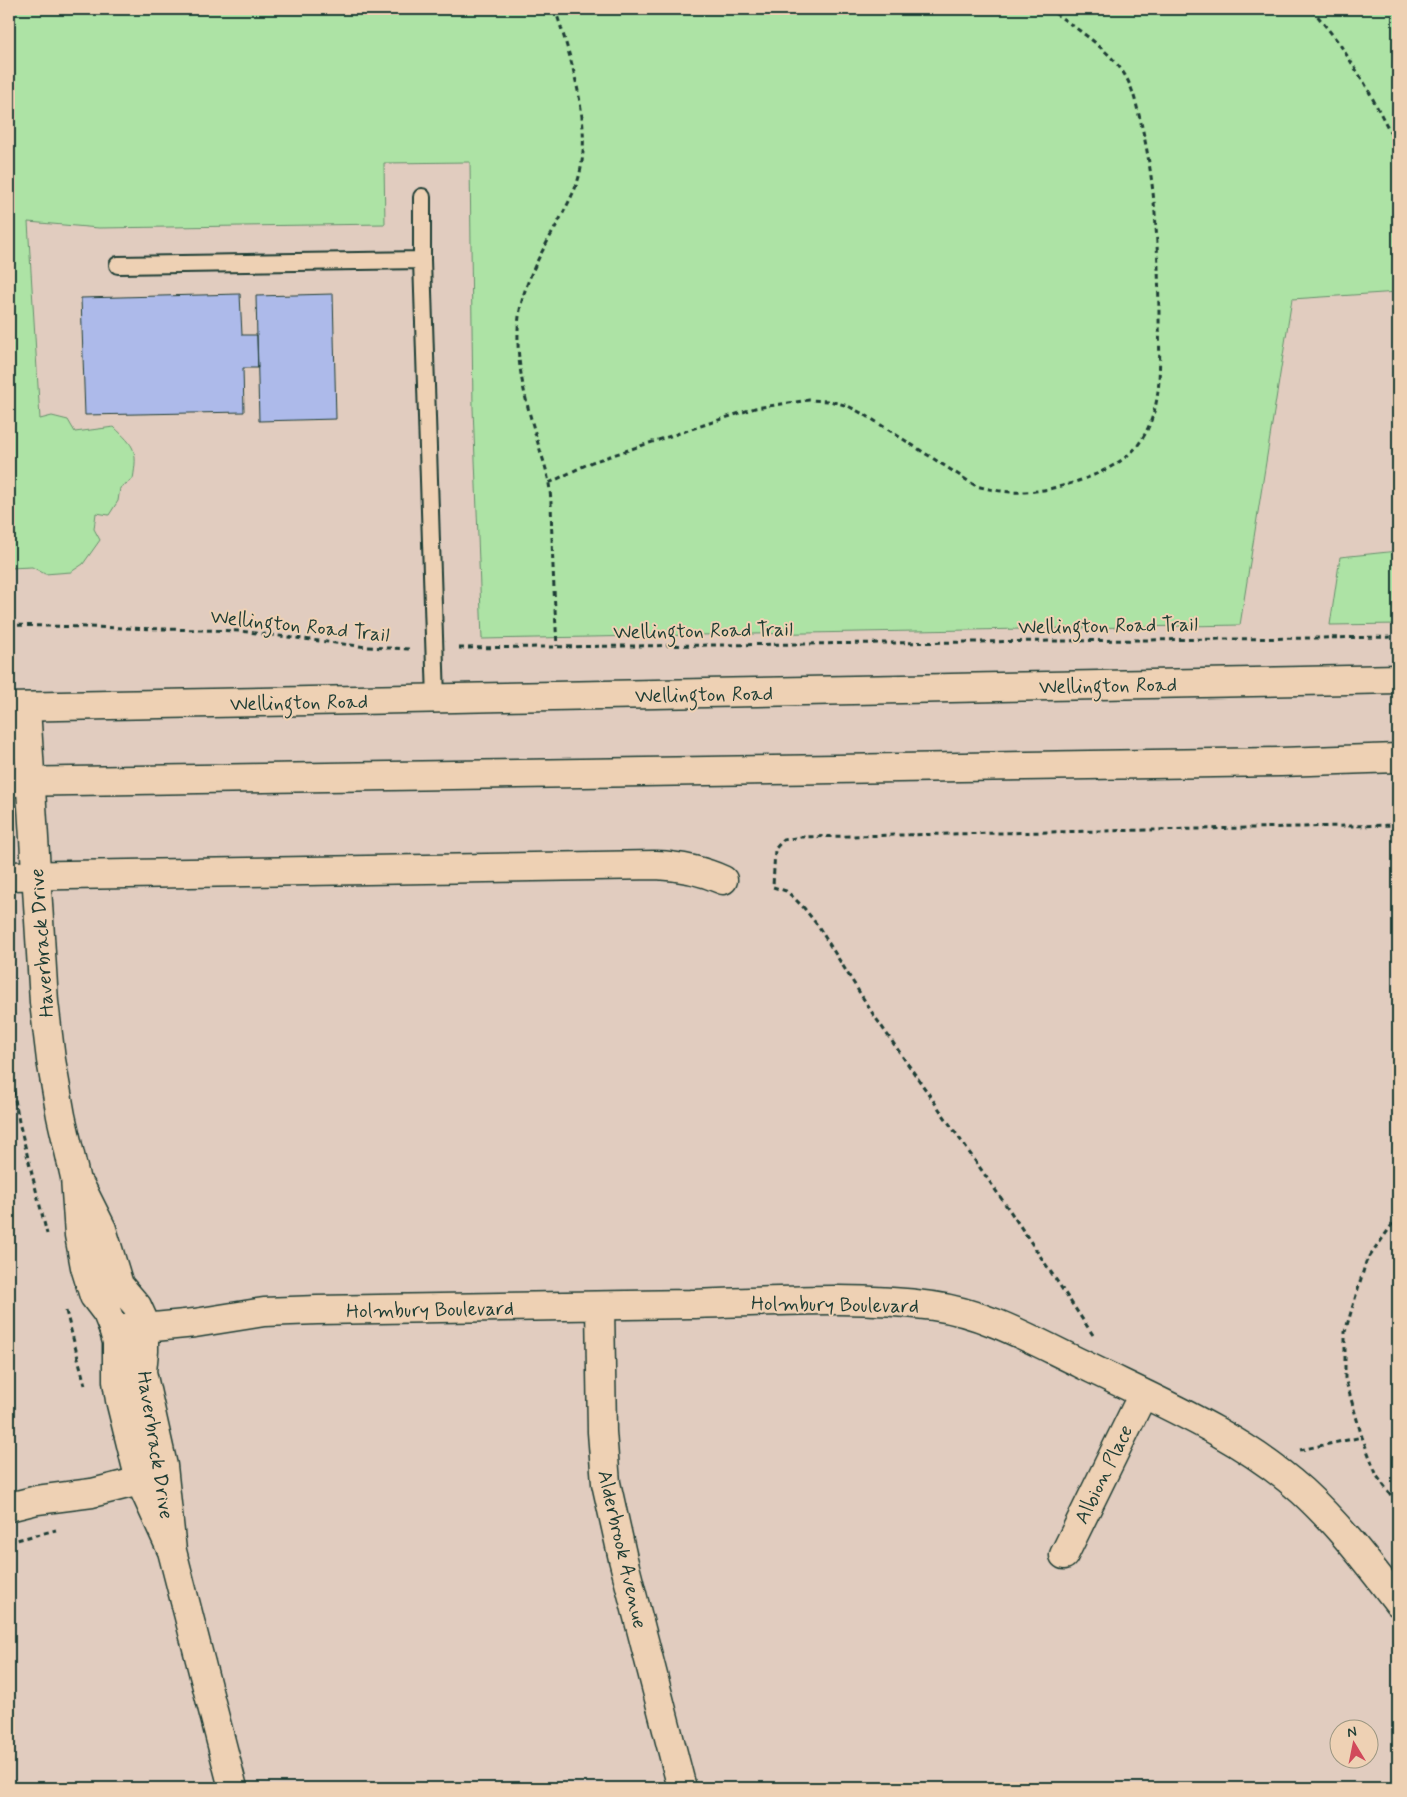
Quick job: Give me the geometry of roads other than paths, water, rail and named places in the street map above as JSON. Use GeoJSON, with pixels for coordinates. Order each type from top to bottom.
{"type":"FeatureCollection","features":[{"type":"Feature","properties":{"kind":"main road","name":"Wellington Road"},"geometry":{"type":"LineString","coordinates":[[17,707],[1398,679]]}},
{"type":"Feature","properties":{"kind":"main road","name":"Haverbrack Drive"},"geometry":{"type":"LineString","coordinates":[[17,707],[20,782],[36,876],[44,1002],[51,1060],[75,1177],[79,1236],[85,1268],[94,1296],[107,1314],[117,1342],[117,1381],[120,1400],[172,1551],[233,1788]]}},
{"type":"Feature","properties":{"kind":"main road"},"geometry":{"type":"LineString","coordinates":[[20,782],[1281,762],[1398,758]]}},
{"type":"Feature","properties":{"kind":"main road"},"geometry":{"type":"LineString","coordinates":[[9,876],[656,865],[682,866],[705,872],[723,880]]}},
{"type":"Feature","properties":{"kind":"main road","name":"Haverbrack Drive"},"geometry":{"type":"LineString","coordinates":[[75,1177],[102,1229],[119,1284],[137,1306],[142,1320],[146,1471]]}},
{"type":"Feature","properties":{"kind":"main road","name":"Holmbury Boulevard"},"geometry":{"type":"LineString","coordinates":[[113,1328],[142,1320],[163,1308],[198,1305],[264,1312],[834,1301],[935,1306],[995,1323],[1023,1335],[1143,1394],[1231,1441],[1265,1462],[1300,1489],[1333,1521],[1362,1554],[1398,1602]]}},
{"type":"Feature","properties":{"kind":"main road","name":"Alderbrook Avenue"},"geometry":{"type":"LineString","coordinates":[[600,1306],[602,1432],[606,1483],[623,1560],[682,1788]]}},
{"type":"Feature","properties":{"kind":"main road","name":"Albion Place"},"geometry":{"type":"LineString","coordinates":[[1064,1555],[1143,1394]]}},
{"type":"Feature","properties":{"kind":"main road"},"geometry":{"type":"LineString","coordinates":[[9,1507],[37,1500],[92,1494],[146,1471]]}},
{"type":"Feature","properties":{"kind":"lane"},"geometry":{"type":"LineString","coordinates":[[422,198],[422,260],[436,700]]}},
{"type":"Feature","properties":{"kind":"lane"},"geometry":{"type":"LineString","coordinates":[[118,265],[422,260]]}}]}
